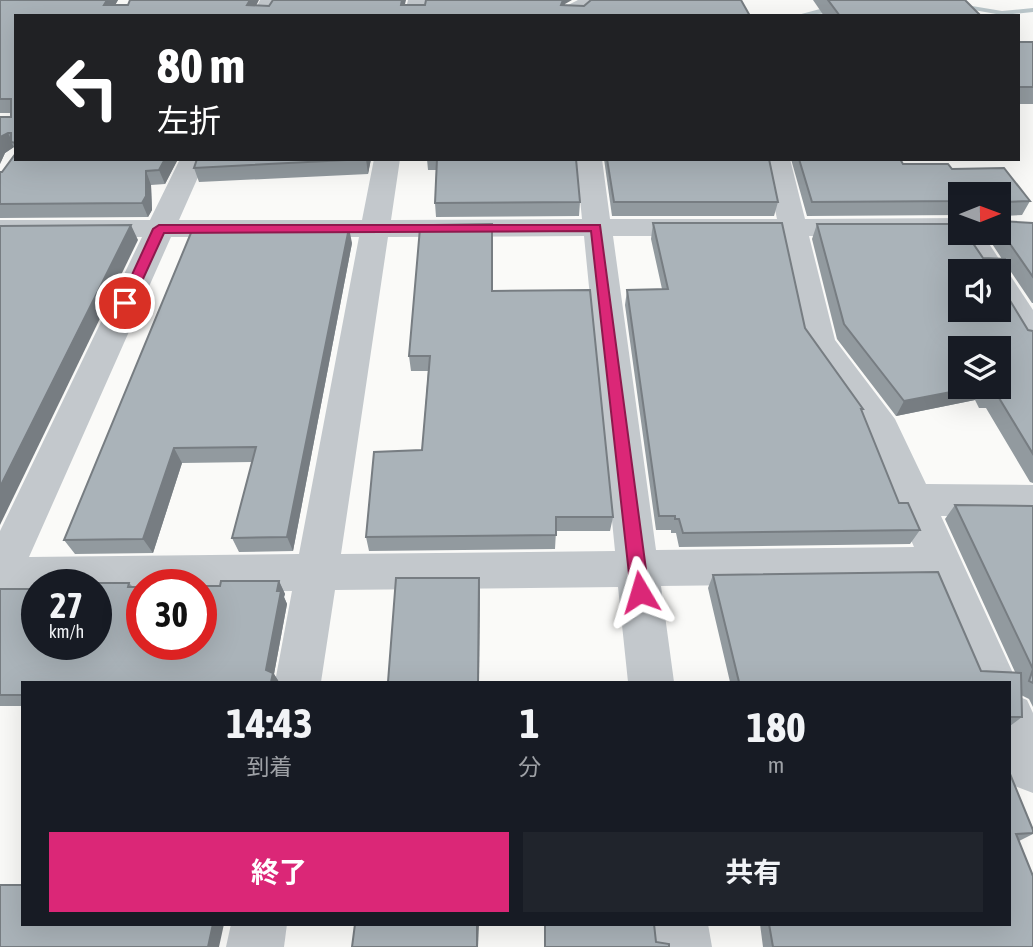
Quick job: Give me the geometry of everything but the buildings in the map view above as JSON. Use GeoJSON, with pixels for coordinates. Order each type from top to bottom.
{"type":"FeatureCollection","features":[{"type":"Feature","properties":{"kind":"street"},"geometry":{"type":"LineString","coordinates":[[573,14],[573,10],[593,0]]}},
{"type":"Feature","properties":{"kind":"street"},"geometry":{"type":"LineString","coordinates":[[191,161],[0,575],[942,565]]}},
{"type":"Feature","properties":{"kind":"street"},"geometry":{"type":"LineString","coordinates":[[298,681],[387,161]]}},
{"type":"Feature","properties":{"kind":"street"},"geometry":{"type":"LineString","coordinates":[[589,161],[651,681]]}},
{"type":"Feature","properties":{"kind":"street"},"geometry":{"type":"LineString","coordinates":[[778,161],[819,342],[882,429],[995,681]]}},
{"type":"Feature","properties":{"kind":"street"},"geometry":{"type":"LineString","coordinates":[[0,229],[948,227]]}},
{"type":"Feature","properties":{"kind":"street"},"geometry":{"type":"LineString","coordinates":[[1011,301],[1033,335]]}},
{"type":"Feature","properties":{"kind":"street"},"geometry":{"type":"LineString","coordinates":[[913,500],[1033,501]]}},
{"type":"Feature","properties":{"kind":"street"},"geometry":{"type":"LineString","coordinates":[[1011,719],[1033,768]]}},
{"type":"Feature","properties":{"kind":"street"},"geometry":{"type":"LineString","coordinates":[[255,947],[259,926]]}},
{"type":"Feature","properties":{"kind":"street"},"geometry":{"type":"LineString","coordinates":[[680,926],[683,947]]}},
{"type":"Feature","properties":{"kind":"waterway"},"geometry":{"type":"LineString","coordinates":[[951,4],[1002,13],[1033,10]]}},
{"type":"Feature","properties":{"kind":"waterway"},"geometry":{"type":"LineString","coordinates":[[807,14],[837,10]]}},
{"type":"Feature","properties":{"kind":"route"},"geometry":{"type":"LineString","coordinates":[[125,303],[159,229],[596,228],[640,592]]}}]}
